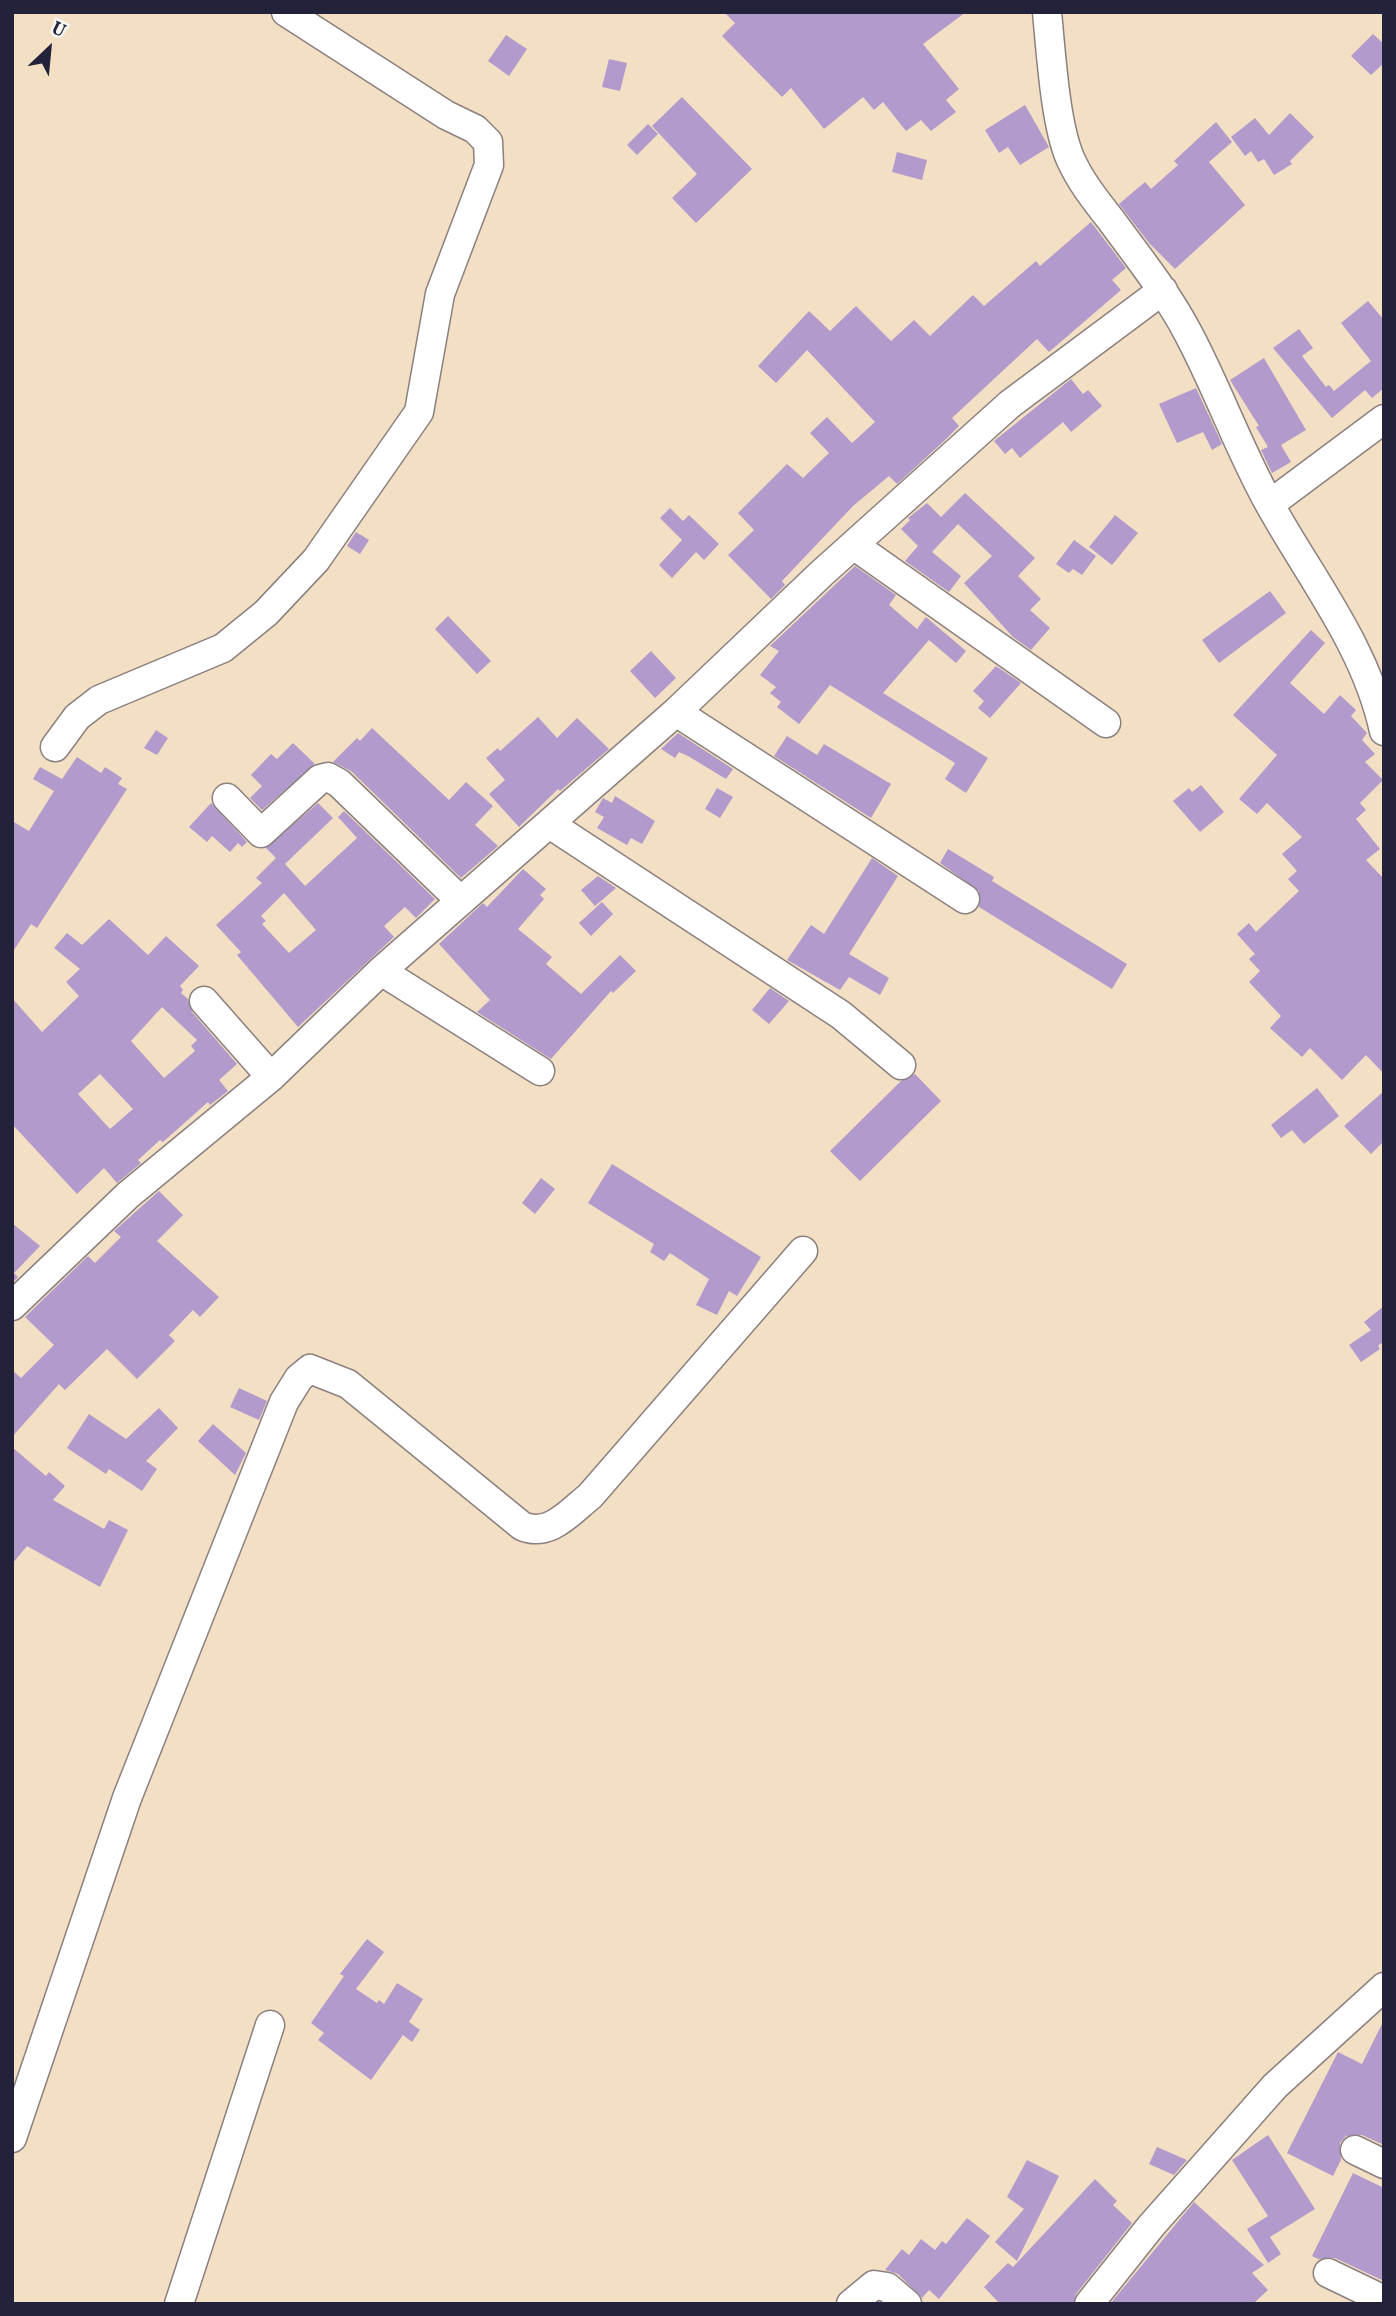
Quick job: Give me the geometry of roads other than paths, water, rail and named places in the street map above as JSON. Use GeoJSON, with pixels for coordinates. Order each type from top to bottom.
{"type":"FeatureCollection","features":[{"type":"Feature","properties":{"kind":"street"},"geometry":{"type":"LineString","coordinates":[[55,747],[77,717],[99,700],[223,648],[266,613],[316,560],[419,411],[440,294],[489,165],[488,142],[475,129],[446,114],[286,12]]}},
{"type":"Feature","properties":{"kind":"street"},"geometry":{"type":"LineString","coordinates":[[1047,12],[1053,74],[1069,157],[1088,190],[1163,290],[1189,334],[1269,504],[1321,588],[1364,668],[1374,692],[1384,731]]}},
{"type":"Feature","properties":{"kind":"street"},"geometry":{"type":"LineString","coordinates":[[12,1306],[136,1188],[271,1077],[382,971],[551,825],[1010,404],[1163,290]]}},
{"type":"Feature","properties":{"kind":"street"},"geometry":{"type":"LineString","coordinates":[[1269,504],[1384,419]]}},
{"type":"Feature","properties":{"kind":"street"},"geometry":{"type":"LineString","coordinates":[[855,546],[1106,723]]}},
{"type":"Feature","properties":{"kind":"street"},"geometry":{"type":"LineString","coordinates":[[676,712],[965,899]]}},
{"type":"Feature","properties":{"kind":"street"},"geometry":{"type":"LineString","coordinates":[[227,798],[261,832],[320,779],[328,777],[338,783],[461,901]]}},
{"type":"Feature","properties":{"kind":"street"},"geometry":{"type":"LineString","coordinates":[[551,825],[841,1015],[901,1065]]}},
{"type":"Feature","properties":{"kind":"street"},"geometry":{"type":"LineString","coordinates":[[382,971],[540,1071]]}},
{"type":"Feature","properties":{"kind":"street"},"geometry":{"type":"LineString","coordinates":[[204,1001],[271,1077]]}},
{"type":"Feature","properties":{"kind":"street"},"geometry":{"type":"LineString","coordinates":[[12,2138],[127,1798],[284,1402],[299,1378],[310,1369],[348,1384],[522,1526],[534,1531],[555,1525],[590,1496],[803,1251]]}},
{"type":"Feature","properties":{"kind":"street"},"geometry":{"type":"LineString","coordinates":[[1089,2304],[1151,2226],[1275,2086],[1384,1987]]}},
{"type":"Feature","properties":{"kind":"street"},"geometry":{"type":"LineString","coordinates":[[179,2304],[271,2025]]}},
{"type":"Feature","properties":{"kind":"street"},"geometry":{"type":"LineString","coordinates":[[1354,2150],[1384,2164]]}},
{"type":"Feature","properties":{"kind":"street"},"geometry":{"type":"LineString","coordinates":[[1328,2273],[1384,2301]]}},
{"type":"Feature","properties":{"kind":"street"},"geometry":{"type":"LineString","coordinates":[[851,2304],[874,2286],[887,2287],[907,2304]]}}]}
